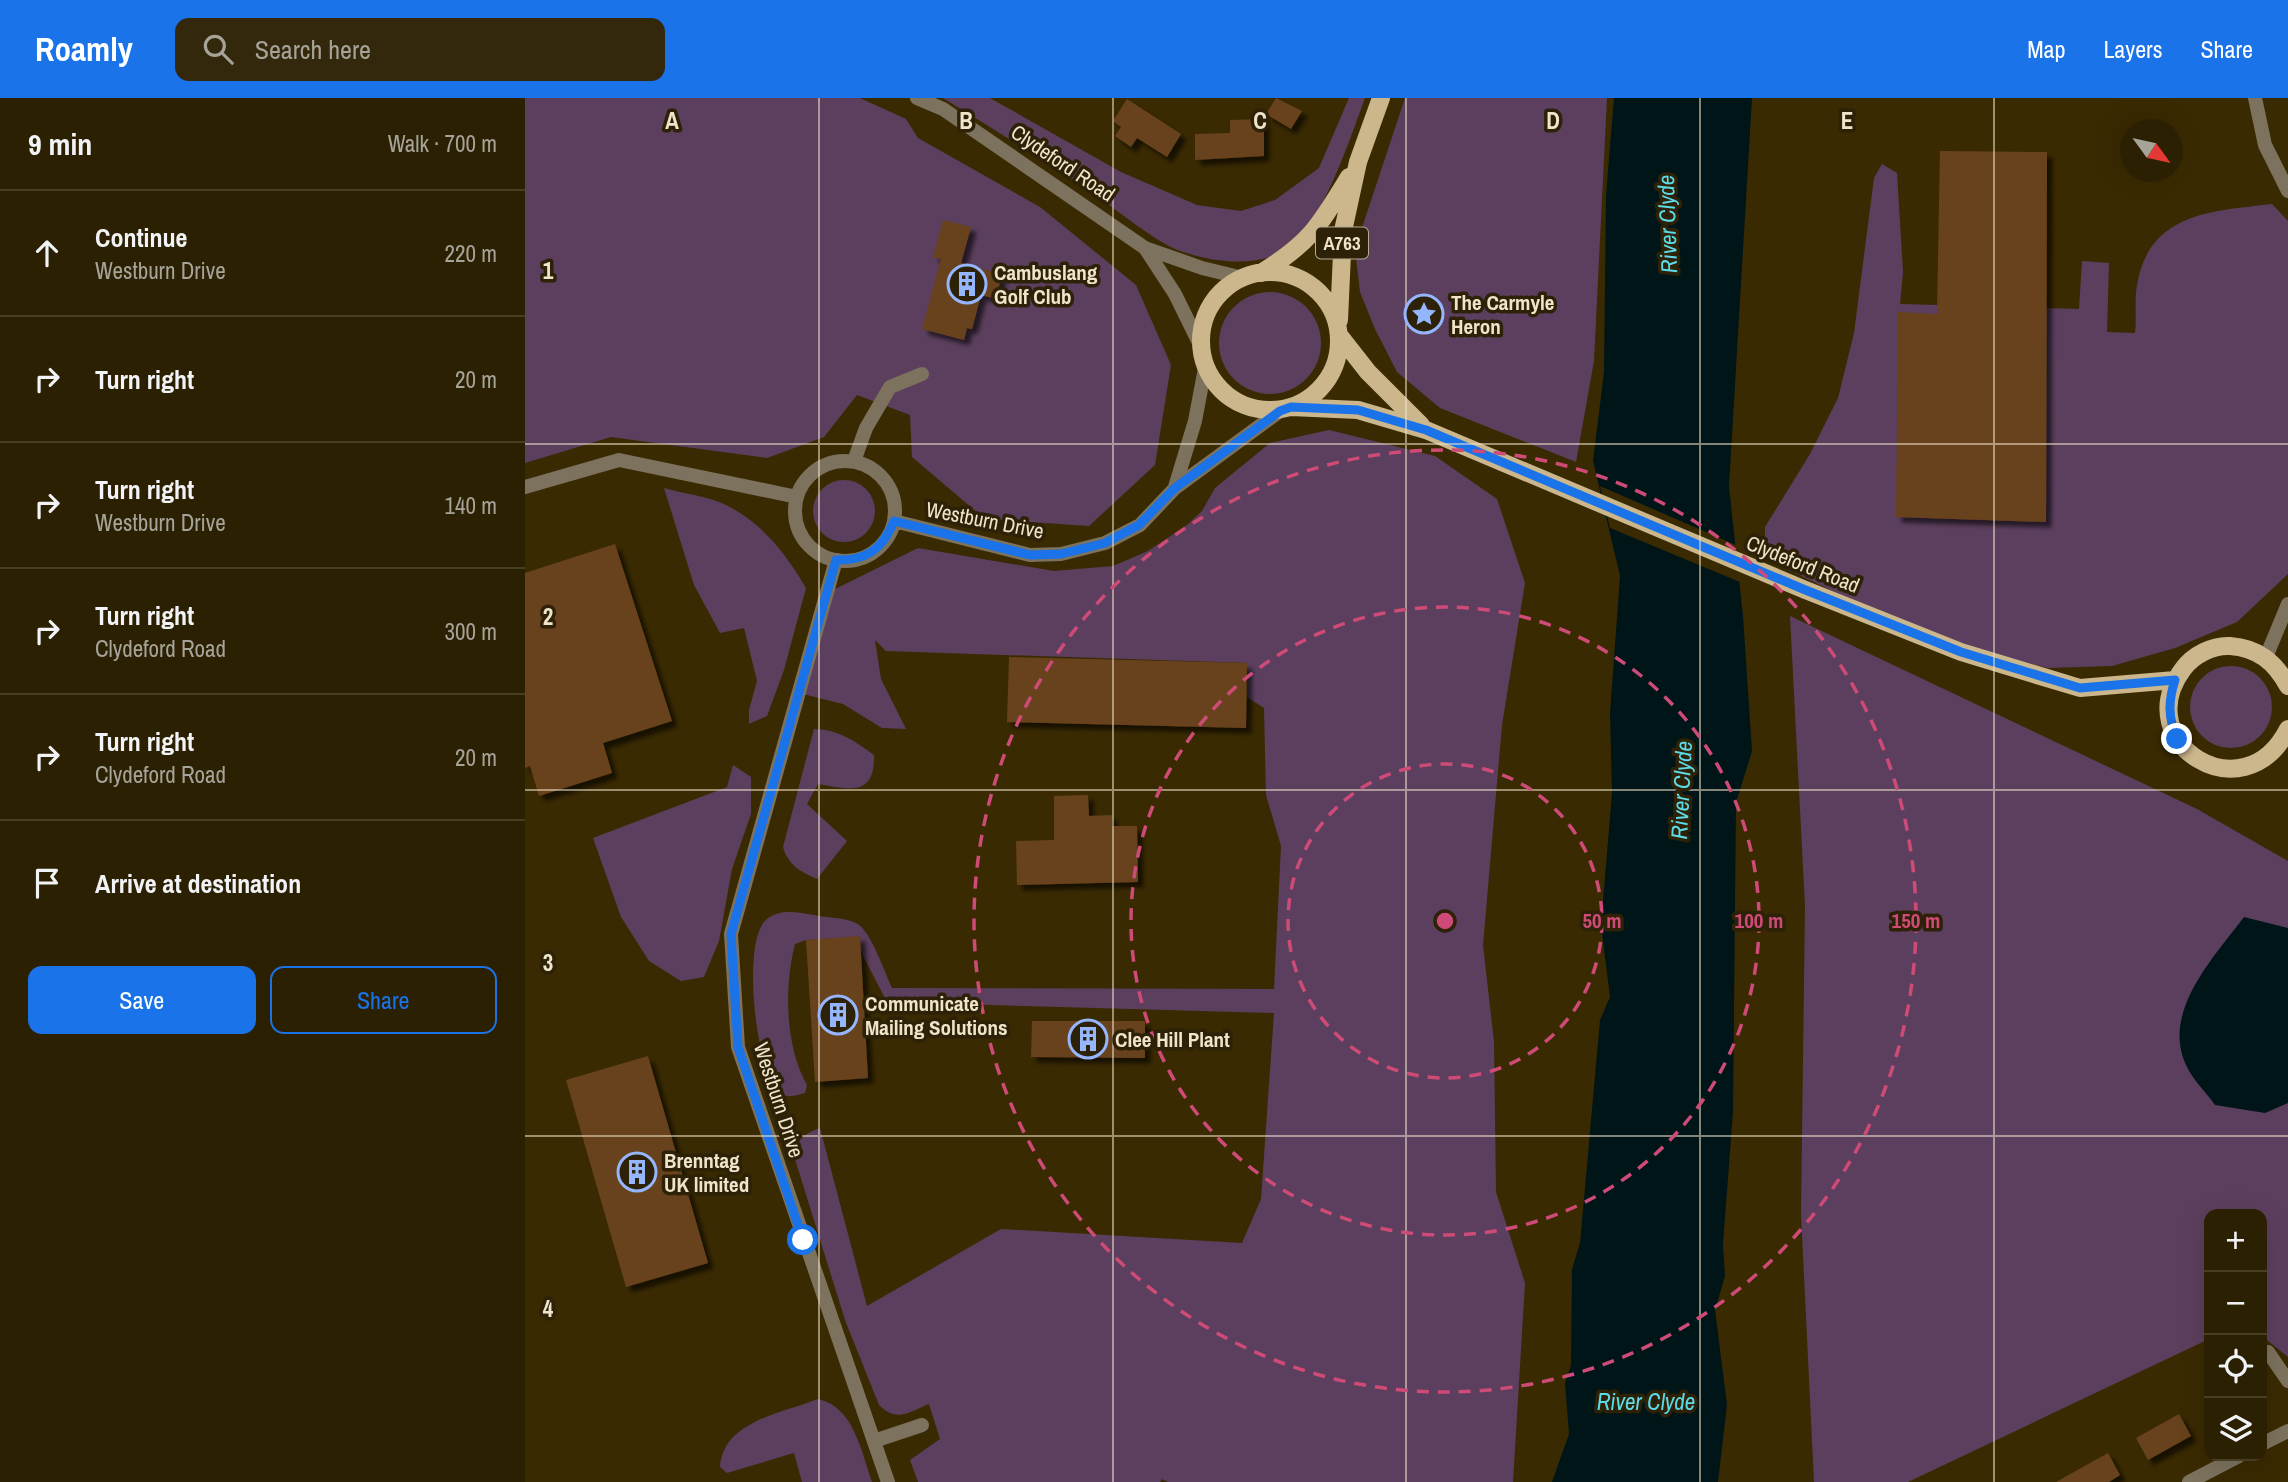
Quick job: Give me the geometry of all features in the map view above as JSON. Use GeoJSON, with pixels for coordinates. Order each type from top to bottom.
{"type":"FeatureCollection","features":[{"type":"Feature","properties":{"kind":"main road","name":"A763"},"geometry":{"type":"LineString","coordinates":[[1339,330],[1343,231],[1358,162],[1381,98]]}},
{"type":"Feature","properties":{"kind":"main road","name":"A763"},"geometry":{"type":"LineString","coordinates":[[1252,275],[1297,250],[1309,238],[1358,162]]}},
{"type":"Feature","properties":{"kind":"main road"},"geometry":{"type":"LineString","coordinates":[[1272,271],[1295,275],[1315,287],[1330,304],[1339,330],[1340,348],[1334,370],[1321,389],[1303,404],[1286,409],[1257,410],[1235,402],[1217,387],[1205,368],[1200,345],[1203,322],[1213,301],[1229,285],[1252,275],[1272,271]]}},
{"type":"Feature","properties":{"kind":"main road","name":"Clydeford Road"},"geometry":{"type":"LineString","coordinates":[[1339,330],[1368,372],[1426,430]]}},
{"type":"Feature","properties":{"kind":"main road","name":"Clydeford Road"},"geometry":{"type":"LineString","coordinates":[[1286,409],[1358,410],[1426,430],[1767,574],[1961,652],[2080,688],[2175,680]]}},
{"type":"Feature","properties":{"kind":"main road"},"geometry":{"type":"LineString","coordinates":[[2286,742],[2266,758],[2248,767],[2227,770],[2207,766],[2190,755],[2177,739],[2169,720],[2169,699],[2175,680],[2196,657],[2226,646],[2247,648],[2266,657],[2280,670],[2288,686]]}},
{"type":"Feature","properties":{"kind":"street","name":"Clydeford Road"},"geometry":{"type":"LineString","coordinates":[[917,98],[943,109],[1145,248],[1202,268],[1252,275]]}},
{"type":"Feature","properties":{"kind":"street"},"geometry":{"type":"LineString","coordinates":[[2255,98],[2265,145],[2288,191]]}},
{"type":"Feature","properties":{"kind":"street","name":"Clydeford Road"},"geometry":{"type":"LineString","coordinates":[[1145,248],[1180,303],[1200,345]]}},
{"type":"Feature","properties":{"kind":"street","name":"Westburn Drive"},"geometry":{"type":"LineString","coordinates":[[1175,488],[1192,433],[1205,368]]}},
{"type":"Feature","properties":{"kind":"street"},"geometry":{"type":"LineString","coordinates":[[854,461],[866,428],[890,387],[922,374]]}},
{"type":"Feature","properties":{"kind":"street","name":"Westburn Drive"},"geometry":{"type":"LineString","coordinates":[[894,521],[1030,555],[1061,554],[1105,543],[1139,525],[1175,488],[1286,409]]}},
{"type":"Feature","properties":{"kind":"street"},"geometry":{"type":"LineString","coordinates":[[525,487],[619,460],[797,497]]}},
{"type":"Feature","properties":{"kind":"street"},"geometry":{"type":"LineString","coordinates":[[854,461],[869,467],[886,483],[895,505],[894,521],[879,548],[859,558],[836,560],[821,554],[803,537],[796,514],[797,497],[803,484],[825,465],[854,461]]}},
{"type":"Feature","properties":{"kind":"street","name":"Westburn Drive"},"geometry":{"type":"LineString","coordinates":[[836,560],[731,934],[738,1047],[888,1482]]}},
{"type":"Feature","properties":{"kind":"street"},"geometry":{"type":"LineString","coordinates":[[2266,657],[2288,604]]}},
{"type":"Feature","properties":{"kind":"street"},"geometry":{"type":"LineString","coordinates":[[2268,1352],[2288,1381]]}},
{"type":"Feature","properties":{"kind":"street"},"geometry":{"type":"LineString","coordinates":[[874,1441],[922,1425]]}},
{"type":"Feature","properties":{"kind":"street"},"geometry":{"type":"LineString","coordinates":[[2267,1442],[2288,1431]]}},
{"type":"Feature","properties":{"kind":"street"},"geometry":{"type":"LineString","coordinates":[[2189,1482],[2229,1461]]}},
{"type":"Feature","properties":{"kind":"shaded area","name":"Cambuslang Golf Club"},"geometry":{"type":"Polygon","coordinates":[[[525,98],[860,98],[906,119],[918,138],[1040,207],[1136,285],[1171,365],[1155,465],[1089,526],[985,519],[912,457],[910,415],[857,395],[824,437],[767,458],[611,437],[525,463],[525,98]]]}},
{"type":"Feature","properties":{"kind":"shaded area"},"geometry":{"type":"Polygon","coordinates":[[[943,98],[990,98],[1121,172],[1197,205],[1241,211],[1275,200],[1319,168],[1349,98],[1365,98],[1334,179],[1300,237],[1276,255],[1235,262],[1206,258],[1170,247],[1055,168],[943,98]]]}},
{"type":"Feature","properties":{"kind":"shaded area"},"geometry":{"type":"Polygon","coordinates":[[[1405,98],[1607,98],[1594,361],[1576,462],[1440,408],[1397,372],[1375,329],[1360,292],[1355,249],[1405,98]]]}},
{"type":"Feature","properties":{"kind":"shaded area"},"geometry":{"type":"Polygon","coordinates":[[[1882,164],[1897,173],[1903,272],[1900,304],[2079,309],[2082,261],[2109,263],[2107,332],[2135,333],[2136,291],[2144,261],[2155,243],[2170,229],[2207,213],[2272,204],[2288,221],[2288,574],[2237,622],[2175,648],[2112,666],[2048,668],[1981,651],[1859,604],[1769,560],[1765,551],[1765,527],[1810,454],[1838,398],[1854,333],[1874,178],[1882,164]]]}},
{"type":"Feature","properties":{"kind":"shaded area"},"geometry":{"type":"Polygon","coordinates":[[[1270,292],[1289,296],[1306,307],[1317,324],[1321,343],[1317,362],[1306,379],[1289,390],[1270,394],[1251,390],[1234,379],[1223,362],[1219,343],[1223,324],[1234,307],[1251,296],[1270,292]]]}},
{"type":"Feature","properties":{"kind":"shaded area"},"geometry":{"type":"Polygon","coordinates":[[[1329,430],[1435,456],[1497,499],[1525,583],[1502,725],[1483,945],[1494,1042],[1496,1192],[1525,1283],[1513,1482],[1168,1482],[1162,1479],[1160,1482],[918,1482],[910,1460],[940,1439],[929,1404],[897,1415],[879,1405],[845,1320],[794,1156],[799,1141],[820,1128],[867,1306],[1001,1229],[1242,1243],[1261,1199],[1274,1013],[887,1002],[861,952],[860,937],[806,940],[795,944],[788,997],[794,1053],[807,1085],[805,1093],[786,1096],[780,1093],[771,1081],[758,1034],[753,977],[759,931],[767,919],[784,912],[856,923],[872,942],[892,988],[1274,989],[1281,846],[1266,795],[1264,708],[1247,697],[1247,663],[886,651],[875,640],[881,679],[906,729],[882,728],[843,704],[799,693],[827,593],[918,548],[1054,571],[1113,566],[1148,551],[1187,525],[1202,511],[1215,488],[1270,443],[1329,430]]]}},
{"type":"Feature","properties":{"kind":"shaded area"},"geometry":{"type":"Polygon","coordinates":[[[844,480],[866,489],[875,511],[866,533],[844,542],[822,533],[813,511],[822,489],[844,480]]]}},
{"type":"Feature","properties":{"kind":"shaded area"},"geometry":{"type":"Polygon","coordinates":[[[664,488],[713,500],[741,513],[773,541],[806,588],[784,670],[767,716],[749,724],[749,710],[757,681],[744,628],[720,633],[694,585],[664,488]]]}},
{"type":"Feature","properties":{"kind":"shaded area"},"geometry":{"type":"Polygon","coordinates":[[[1790,616],[2197,809],[2288,861],[2288,1357],[2267,1340],[2267,1209],[2204,1209],[2204,1341],[1908,1482],[1814,1482],[1801,1214],[1805,906],[1790,616]]]}},
{"type":"Feature","properties":{"kind":"shaded area"},"geometry":{"type":"Polygon","coordinates":[[[2231,666],[2247,669],[2260,678],[2269,691],[2272,707],[2269,723],[2260,736],[2247,745],[2231,748],[2215,745],[2202,736],[2193,723],[2190,707],[2193,691],[2202,678],[2215,669],[2231,666]]]}},
{"type":"Feature","properties":{"kind":"shaded area"},"geometry":{"type":"Polygon","coordinates":[[[814,729],[838,734],[874,755],[873,769],[865,784],[858,788],[840,788],[818,784],[807,804],[847,841],[817,879],[796,867],[788,859],[783,847],[814,729]]]}},
{"type":"Feature","properties":{"kind":"shaded area"},"geometry":{"type":"Polygon","coordinates":[[[733,765],[751,777],[751,814],[732,869],[719,941],[704,977],[681,981],[649,961],[621,917],[593,838],[727,787],[733,765]]]}},
{"type":"Feature","properties":{"kind":"shaded area"},"geometry":{"type":"Polygon","coordinates":[[[818,1399],[840,1411],[848,1421],[860,1444],[872,1482],[802,1482],[794,1453],[727,1473],[720,1467],[724,1451],[743,1429],[772,1415],[818,1399]]]}},
{"type":"Feature","properties":{"kind":"water","name":"River Clyde"},"geometry":{"type":"Polygon","coordinates":[[[1614,98],[1752,98],[1729,486],[1743,616],[1752,751],[1736,803],[1733,1112],[1723,1244],[1725,1276],[1715,1310],[1727,1405],[1718,1482],[1552,1482],[1569,1434],[1565,1383],[1571,1365],[1572,1269],[1580,1243],[1600,1020],[1610,997],[1601,925],[1612,793],[1610,713],[1620,576],[1593,461],[1604,372],[1606,195],[1614,98]]]}},
{"type":"Feature","properties":{"kind":"water"},"geometry":{"type":"Polygon","coordinates":[[[2244,917],[2288,928],[2288,1103],[2265,1113],[2215,1105],[2186,1065],[2180,1045],[2180,1025],[2194,986],[2244,917]]]}},
{"type":"Feature","properties":{"kind":"pier"},"geometry":{"type":"Polygon","coordinates":[[[1600,486],[1736,545],[1740,582],[1610,528],[1600,486]]]}},
{"type":"Feature","properties":{"kind":"building"},"geometry":{"type":"Polygon","coordinates":[[[1276,98],[1302,111],[1291,129],[1266,114],[1276,98]]]}},
{"type":"Feature","properties":{"kind":"building"},"geometry":{"type":"Polygon","coordinates":[[[1127,99],[1181,134],[1167,157],[1137,138],[1131,147],[1115,136],[1121,127],[1113,121],[1127,99]]]}},
{"type":"Feature","properties":{"kind":"building"},"geometry":{"type":"Polygon","coordinates":[[[1264,119],[1264,156],[1195,160],[1195,134],[1230,133],[1230,120],[1264,119]]]}},
{"type":"Feature","properties":{"kind":"building"},"geometry":{"type":"Polygon","coordinates":[[[1940,151],[2047,152],[2046,522],[1896,517],[1898,312],[1937,314],[1940,151]]]}},
{"type":"Feature","properties":{"kind":"building","name":"Cambuslang Golf Club"},"geometry":{"type":"Polygon","coordinates":[[[943,220],[971,227],[961,263],[1002,274],[996,299],[981,295],[972,329],[967,328],[964,340],[922,329],[941,259],[933,257],[943,220]]]}},
{"type":"Feature","properties":{"kind":"building"},"geometry":{"type":"Polygon","coordinates":[[[615,544],[672,721],[603,743],[612,773],[539,796],[530,766],[525,768],[525,573],[615,544]]]}},
{"type":"Feature","properties":{"kind":"building"},"geometry":{"type":"Polygon","coordinates":[[[1009,657],[1247,663],[1246,728],[1007,722],[1009,657]]]}},
{"type":"Feature","properties":{"kind":"building"},"geometry":{"type":"Polygon","coordinates":[[[1088,795],[1089,816],[1112,815],[1112,826],[1137,826],[1138,882],[1017,885],[1016,841],[1054,840],[1054,796],[1088,795]]]}},
{"type":"Feature","properties":{"kind":"building","name":"Communicate Mailing Solutions"},"geometry":{"type":"Polygon","coordinates":[[[860,936],[868,1078],[815,1082],[806,940],[860,936]]]}},
{"type":"Feature","properties":{"kind":"building","name":"Clee Hill Plant"},"geometry":{"type":"Polygon","coordinates":[[[1032,1021],[1145,1021],[1145,1058],[1031,1057],[1032,1021]]]}},
{"type":"Feature","properties":{"kind":"building","name":"Brenntag UK limited"},"geometry":{"type":"Polygon","coordinates":[[[648,1056],[708,1263],[626,1287],[566,1080],[648,1056]]]}},
{"type":"Feature","properties":{"kind":"building"},"geometry":{"type":"Polygon","coordinates":[[[2179,1414],[2191,1436],[2148,1460],[2136,1438],[2179,1414]]]}},
{"type":"Feature","properties":{"kind":"building"},"geometry":{"type":"Polygon","coordinates":[[[2108,1453],[2120,1475],[2109,1482],[2056,1482],[2108,1453]]]}},
{"type":"Feature","properties":{"kind":"place","name":"Cambuslang Golf Club"},"geometry":{"type":"Point","coordinates":[967,284]}},
{"type":"Feature","properties":{"kind":"place","name":"The Carmyle Heron"},"geometry":{"type":"Point","coordinates":[1424,314]}},
{"type":"Feature","properties":{"kind":"place","name":"Communicate Mailing Solutions"},"geometry":{"type":"Point","coordinates":[838,1015]}},
{"type":"Feature","properties":{"kind":"place","name":"Clee Hill Plant"},"geometry":{"type":"Point","coordinates":[1088,1039]}},
{"type":"Feature","properties":{"kind":"place","name":"Brenntag UK limited"},"geometry":{"type":"Point","coordinates":[637,1172]}},
{"type":"Feature","properties":{"kind":"route"},"geometry":{"type":"LineString","coordinates":[[803,1240],[738,1047],[731,934],[836,560],[866,556],[879,548],[894,521],[1030,555],[1061,554],[1105,543],[1139,525],[1175,488],[1280,411],[1291,407],[1358,410],[1426,430],[1803,589],[1961,652],[2080,688],[2175,680],[2169,699],[2169,720],[2177,739]]}}]}
